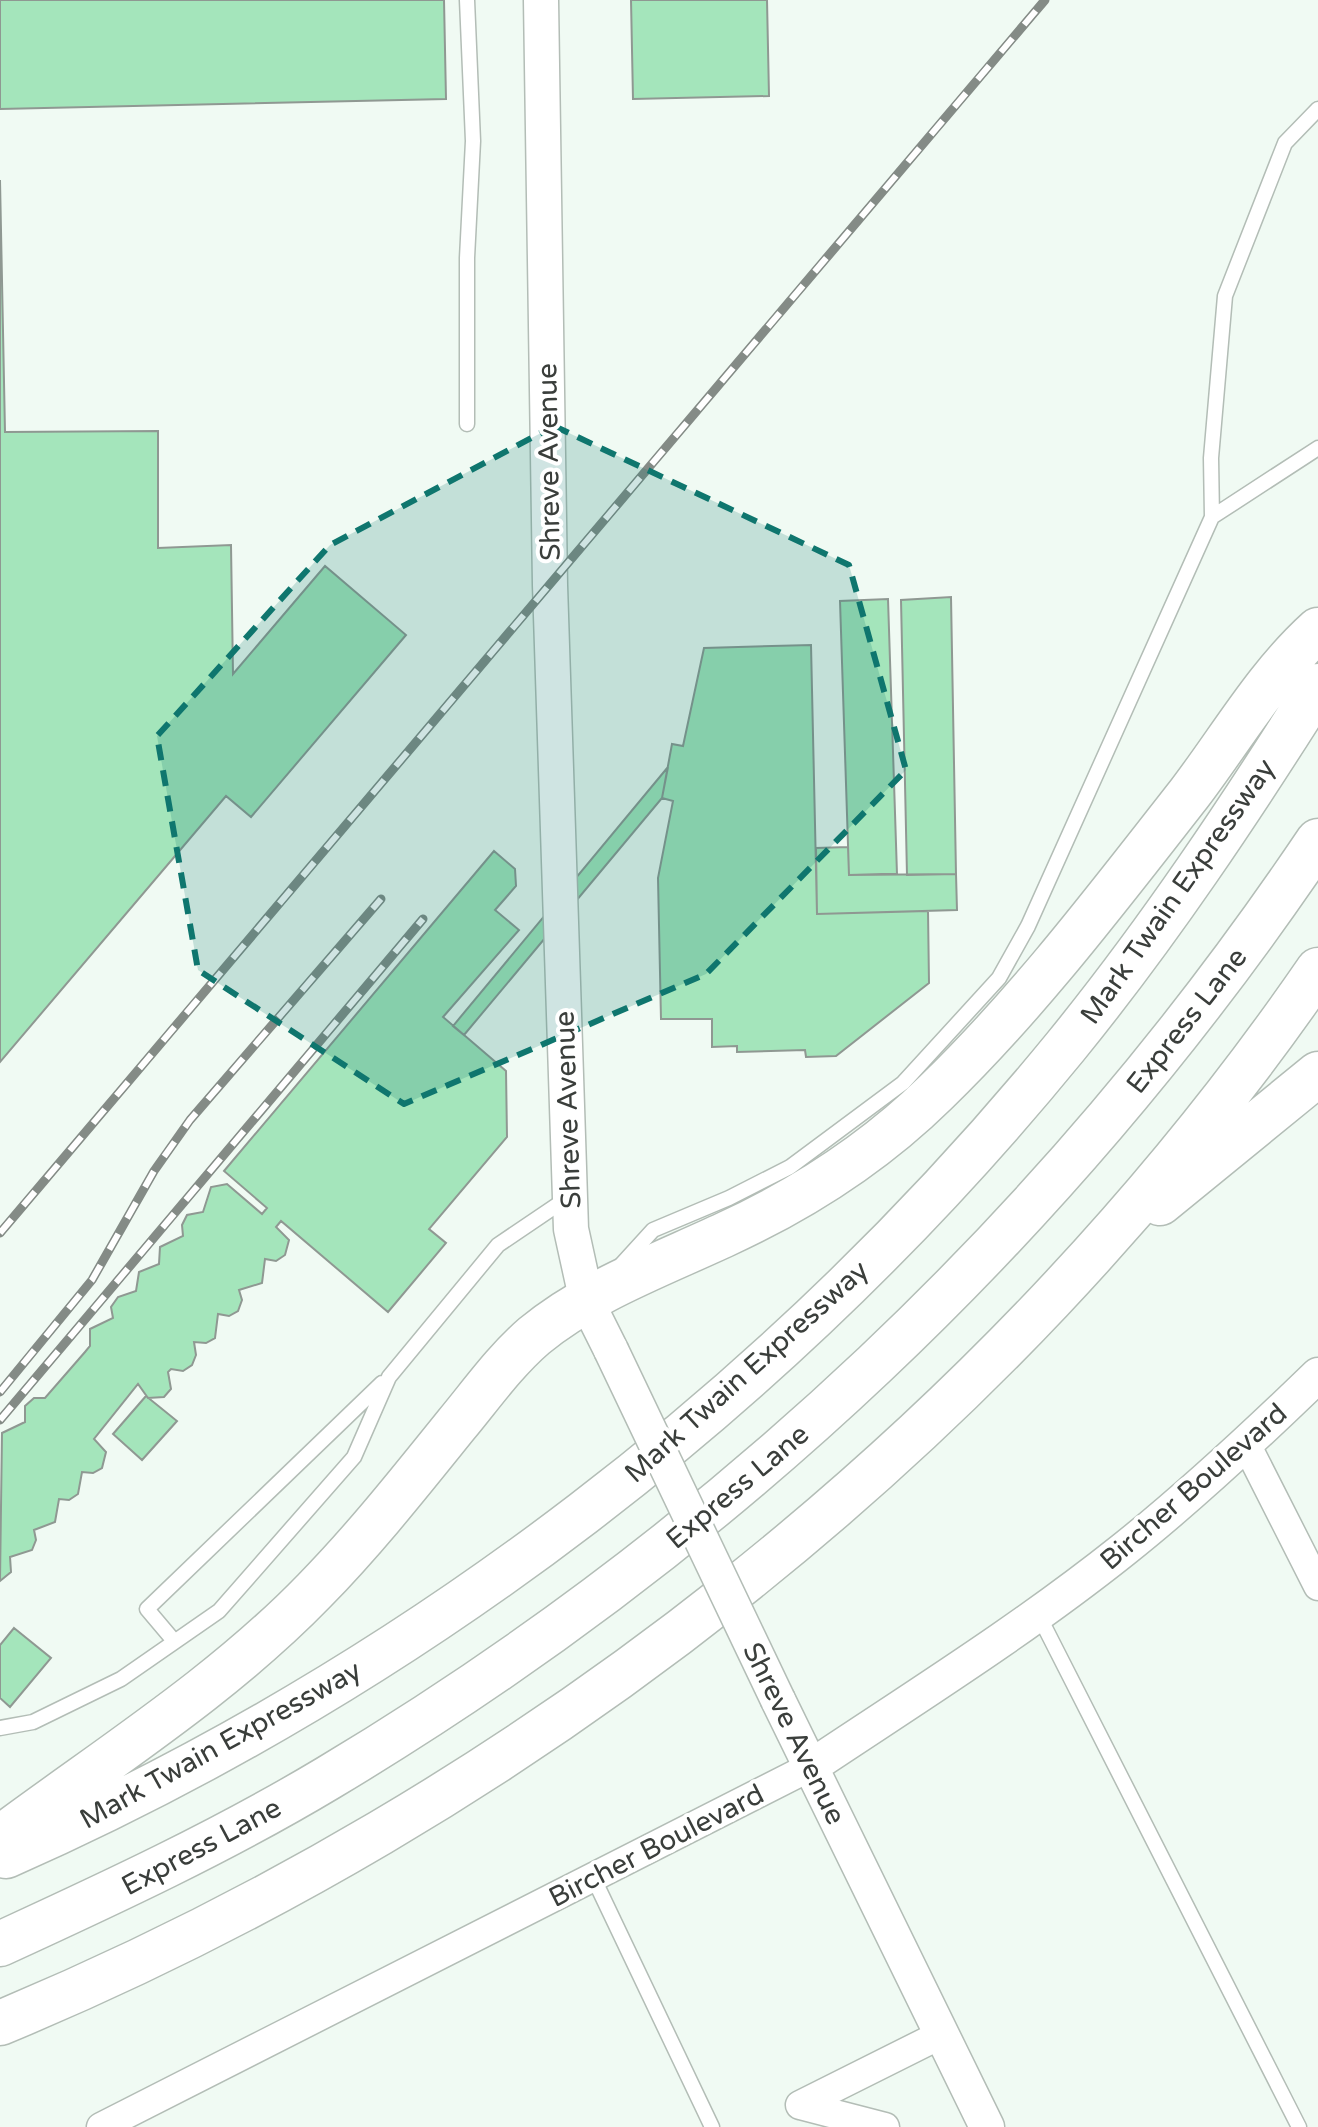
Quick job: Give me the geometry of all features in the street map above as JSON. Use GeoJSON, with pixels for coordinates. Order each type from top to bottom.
{"type":"FeatureCollection","features":[{"type":"Feature","properties":{"kind":"highway"},"geometry":{"type":"LineString","coordinates":[[0,1838],[171,1714],[256,1646],[313,1593],[372,1528],[508,1361],[536,1334],[587,1302],[779,1207],[881,1142],[932,1096],[983,1045],[1037,982],[1190,792],[1291,655],[1318,630]]}},
{"type":"Feature","properties":{"kind":"highway","name":"Mark Twain Expressway"},"geometry":{"type":"LineString","coordinates":[[0,1859],[169,1777],[275,1719],[380,1655],[578,1518],[694,1424],[813,1318],[900,1231],[1046,1070],[1142,948],[1318,686]]}},
{"type":"Feature","properties":{"kind":"highway","name":"Express Lane"},"geometry":{"type":"LineString","coordinates":[[0,1944],[216,1841],[378,1748],[531,1649],[729,1496],[862,1380],[1037,1198],[1195,1011],[1318,841]]}},
{"type":"Feature","properties":{"kind":"highway"},"geometry":{"type":"LineString","coordinates":[[0,2023],[160,1952],[286,1888],[395,1827],[606,1687],[695,1622],[879,1464],[985,1365],[1071,1275],[1231,1087],[1318,970]]}},
{"type":"Feature","properties":{"kind":"highway"},"geometry":{"type":"LineString","coordinates":[[1071,1275],[1318,1074]]}},
{"type":"Feature","properties":{"kind":"street","name":"Shreve Avenue"},"geometry":{"type":"LineString","coordinates":[[541,0],[550,585],[571,1229],[587,1302],[987,2127]]}},
{"type":"Feature","properties":{"kind":"street","name":"Bircher Boulevard"},"geometry":{"type":"LineString","coordinates":[[101,2127],[812,1766],[1037,1613],[1123,1550],[1246,1444],[1318,1375]]}},
{"type":"Feature","properties":{"kind":"street"},"geometry":{"type":"LineString","coordinates":[[1246,1444],[1318,1586]]}},
{"type":"Feature","properties":{"kind":"street"},"geometry":{"type":"LineString","coordinates":[[885,2127],[800,2105],[942,2034]]}},
{"type":"Feature","properties":{"kind":"lane"},"geometry":{"type":"LineString","coordinates":[[467,0],[473,141],[467,258],[467,424]]}},
{"type":"Feature","properties":{"kind":"lane"},"geometry":{"type":"LineString","coordinates":[[587,1302],[653,1230],[729,1198],[790,1167],[903,1083],[956,1029],[999,978],[1028,926],[1212,517],[1211,458],[1225,296],[1285,143],[1318,109]]}},
{"type":"Feature","properties":{"kind":"lane"},"geometry":{"type":"LineString","coordinates":[[1212,517],[1318,448]]}},
{"type":"Feature","properties":{"kind":"lane"},"geometry":{"type":"LineString","coordinates":[[174,1641],[147,1609],[389,1377],[498,1245],[570,1196]]}},
{"type":"Feature","properties":{"kind":"lane"},"geometry":{"type":"LineString","coordinates":[[0,1728],[33,1722],[121,1679],[219,1611],[354,1457],[389,1377]]}},
{"type":"Feature","properties":{"kind":"lane"},"geometry":{"type":"LineString","coordinates":[[1037,1613],[1299,2127]]}},
{"type":"Feature","properties":{"kind":"lane"},"geometry":{"type":"LineString","coordinates":[[593,1877],[712,2127]]}},
{"type":"Feature","properties":{"kind":"highlighted area"},"geometry":{"type":"Polygon","coordinates":[[[554,426],[849,565],[906,770],[706,974],[404,1104],[198,970],[157,736],[330,545],[554,426]]]}},
{"type":"Feature","properties":{"kind":"building"},"geometry":{"type":"Polygon","coordinates":[[[0,0],[444,0],[446,99],[0,109],[0,0]]]}},
{"type":"Feature","properties":{"kind":"building"},"geometry":{"type":"Polygon","coordinates":[[[631,0],[767,0],[769,96],[633,99],[631,0]]]}},
{"type":"Feature","properties":{"kind":"building"},"geometry":{"type":"Polygon","coordinates":[[[0,180],[5,432],[158,431],[158,548],[231,545],[233,674],[325,566],[406,635],[251,817],[226,796],[0,1062],[0,180]]]}},
{"type":"Feature","properties":{"kind":"building"},"geometry":{"type":"Polygon","coordinates":[[[951,597],[956,874],[907,875],[901,600],[951,597]]]}},
{"type":"Feature","properties":{"kind":"building"},"geometry":{"type":"Polygon","coordinates":[[[888,599],[897,874],[849,875],[840,601],[888,599]]]}},
{"type":"Feature","properties":{"kind":"building"},"geometry":{"type":"Polygon","coordinates":[[[811,645],[817,914],[928,911],[929,983],[836,1056],[806,1057],[805,1050],[737,1052],[737,1046],[712,1047],[712,1019],[661,1019],[658,878],[673,801],[662,798],[672,744],[683,746],[704,648],[811,645]]]}},
{"type":"Feature","properties":{"kind":"building"},"geometry":{"type":"Polygon","coordinates":[[[668,767],[662,798],[464,1035],[453,1026],[668,767]]]}},
{"type":"Feature","properties":{"kind":"building"},"geometry":{"type":"Polygon","coordinates":[[[848,847],[849,875],[956,874],[957,910],[817,914],[816,848],[848,847]]]}},
{"type":"Feature","properties":{"kind":"building"},"geometry":{"type":"Polygon","coordinates":[[[494,851],[515,869],[516,886],[495,910],[519,930],[443,1017],[506,1071],[507,1137],[429,1229],[446,1243],[388,1312],[281,1221],[276,1227],[289,1240],[285,1255],[276,1261],[265,1259],[262,1283],[239,1290],[242,1300],[238,1311],[229,1316],[218,1314],[215,1338],[206,1343],[194,1342],[196,1355],[192,1365],[183,1371],[171,1369],[168,1372],[171,1389],[164,1397],[148,1398],[138,1384],[94,1439],[106,1452],[102,1468],[93,1473],[82,1472],[78,1494],[69,1500],[59,1499],[55,1522],[34,1530],[36,1540],[32,1550],[10,1557],[11,1572],[0,1581],[2,1433],[25,1422],[25,1406],[34,1398],[45,1398],[85,1352],[90,1346],[90,1329],[113,1318],[111,1307],[118,1297],[136,1291],[139,1272],[159,1264],[160,1247],[183,1236],[182,1225],[187,1215],[203,1212],[211,1187],[227,1184],[262,1214],[267,1208],[224,1171],[494,851]]]}},
{"type":"Feature","properties":{"kind":"building"},"geometry":{"type":"Polygon","coordinates":[[[146,1396],[177,1421],[142,1460],[113,1434],[146,1396]]]}},
{"type":"Feature","properties":{"kind":"building"},"geometry":{"type":"Polygon","coordinates":[[[14,1628],[51,1658],[10,1707],[0,1698],[0,1645],[14,1628]]]}},
{"type":"Feature","properties":{"kind":"railway"},"geometry":{"type":"LineString","coordinates":[[0,1233],[1045,0]]}},
{"type":"Feature","properties":{"kind":"railway"},"geometry":{"type":"LineString","coordinates":[[0,1392],[92,1280],[154,1171],[190,1120],[381,899]]}},
{"type":"Feature","properties":{"kind":"railway"},"geometry":{"type":"LineString","coordinates":[[0,1420],[423,919]]}}]}
